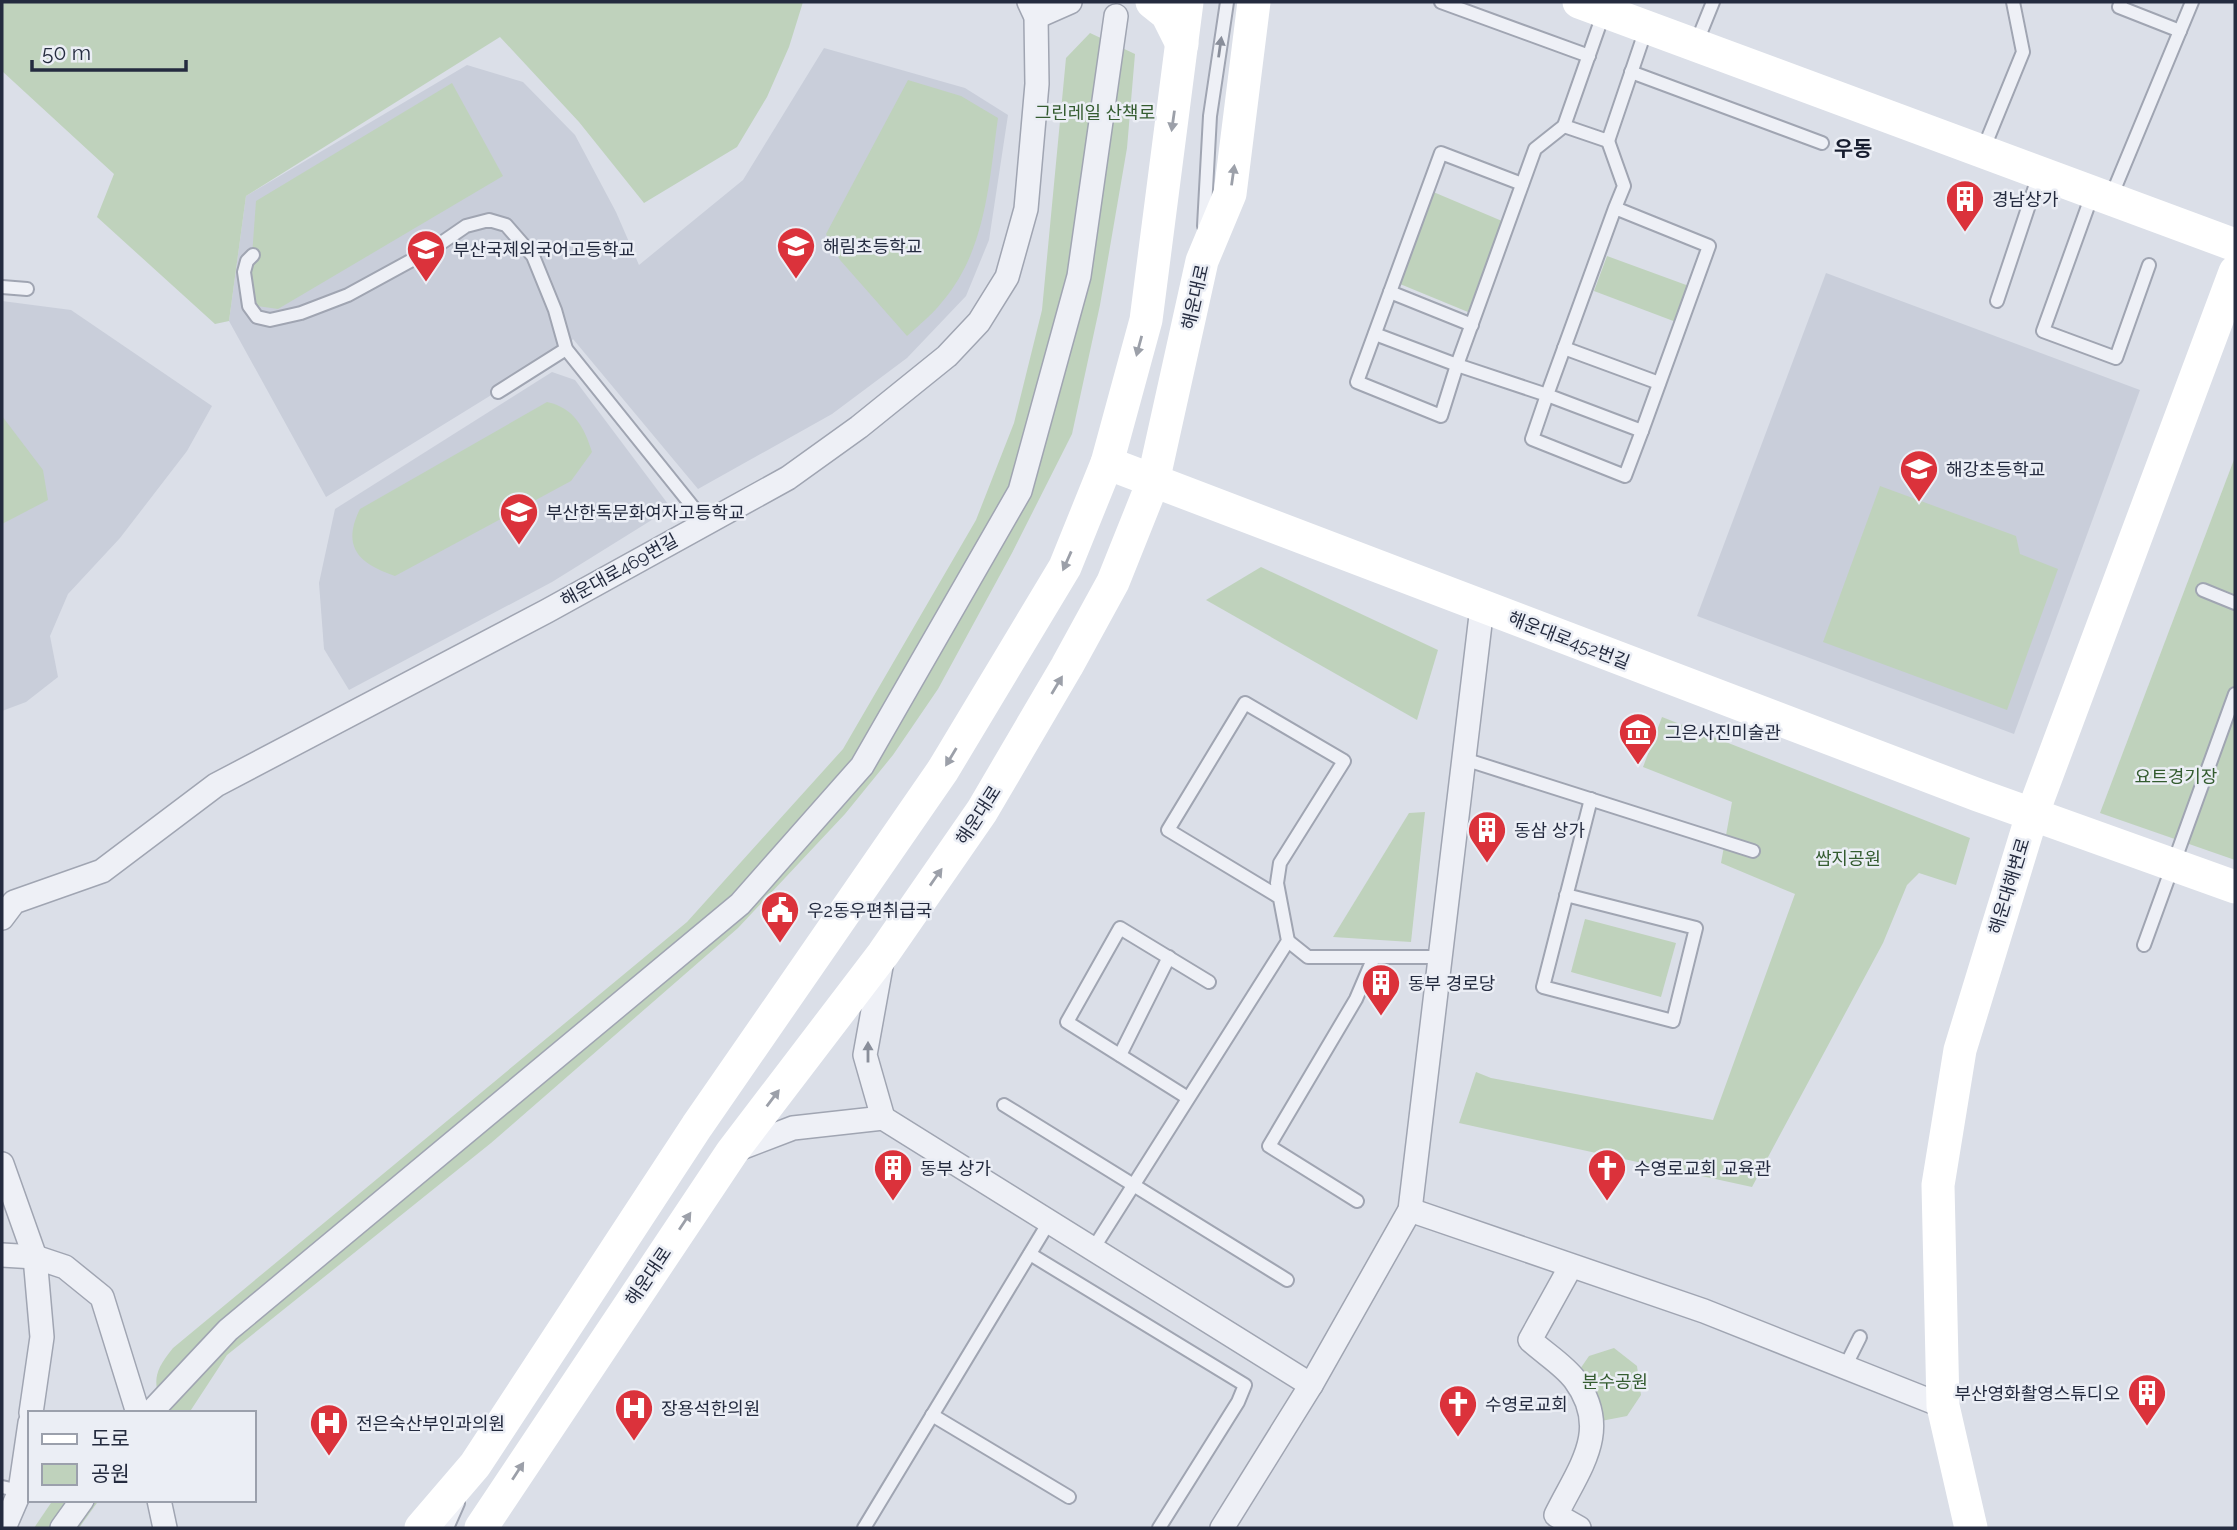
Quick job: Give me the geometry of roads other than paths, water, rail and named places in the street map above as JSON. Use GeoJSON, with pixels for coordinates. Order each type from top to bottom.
{"type":"FeatureCollection","features":[{"type":"Feature","properties":{"kind":"main road"},"geometry":{"type":"LineString","coordinates":[[1152,2],[1167,14],[1182,49]]}},
{"type":"Feature","properties":{"kind":"main road"},"geometry":{"type":"LineString","coordinates":[[421,1528],[475,1465],[697,1126],[943,770],[1065,568],[1107,463],[1146,320],[1187,2]]}},
{"type":"Feature","properties":{"kind":"main road","name":"해운대로"},"geometry":{"type":"LineString","coordinates":[[481,1528],[732,1152],[883,954],[982,811],[1068,666],[1113,582],[1153,482],[1202,261],[1230,194],[1254,2]]}},
{"type":"Feature","properties":{"kind":"main road"},"geometry":{"type":"LineString","coordinates":[[1592,6],[2235,245]]}},
{"type":"Feature","properties":{"kind":"main road","name":"해운대해변로"},"geometry":{"type":"LineString","coordinates":[[1970,1528],[1943,1406],[1938,1185],[1960,1050],[2032,815],[2235,272]]}},
{"type":"Feature","properties":{"kind":"main road","name":"해운대로452번길"},"geometry":{"type":"LineString","coordinates":[[1107,463],[2032,815],[2235,887]]}},
{"type":"Feature","properties":{"kind":"street"},"geometry":{"type":"LineString","coordinates":[[1032,10],[1070,2]]}},
{"type":"Feature","properties":{"kind":"street","name":"해운대로469번길"},"geometry":{"type":"LineString","coordinates":[[2,918],[14,902],[102,871],[146,835],[216,785],[547,611],[788,478],[859,427],[947,356],[979,322],[1007,277],[1026,209],[1037,84],[1032,10]]}},
{"type":"Feature","properties":{"kind":"street"},"geometry":{"type":"LineString","coordinates":[[152,1411],[228,1330],[740,904],[862,766],[1020,491],[1079,276],[1116,16]]}},
{"type":"Feature","properties":{"kind":"street"},"geometry":{"type":"LineString","coordinates":[[1222,1528],[1311,1385],[1410,1210],[1482,607]]}},
{"type":"Feature","properties":{"kind":"street"},"geometry":{"type":"LineString","coordinates":[[883,954],[865,1055],[883,1118]]}},
{"type":"Feature","properties":{"kind":"street"},"geometry":{"type":"LineString","coordinates":[[732,1152],[793,1128],[883,1118],[1311,1385]]}},
{"type":"Feature","properties":{"kind":"street"},"geometry":{"type":"LineString","coordinates":[[2,1164],[35,1257],[42,1337],[31,1411]]}},
{"type":"Feature","properties":{"kind":"street"},"geometry":{"type":"LineString","coordinates":[[1410,1210],[1704,1311],[1943,1406]]}},
{"type":"Feature","properties":{"kind":"street"},"geometry":{"type":"LineString","coordinates":[[2,1255],[35,1257],[65,1267],[102,1297],[137,1411]]}},
{"type":"Feature","properties":{"kind":"street"},"geometry":{"type":"LineString","coordinates":[[1571,1266],[1530,1340],[1575,1380],[1594,1418],[1590,1448],[1556,1516],[1579,1528]]}},
{"type":"Feature","properties":{"kind":"street"},"geometry":{"type":"LineString","coordinates":[[4,1528],[11,1489],[28,1430]]}},
{"type":"Feature","properties":{"kind":"street"},"geometry":{"type":"LineString","coordinates":[[62,1528],[81,1502]]}},
{"type":"Feature","properties":{"kind":"street"},"geometry":{"type":"LineString","coordinates":[[159,1502],[165,1528]]}},
{"type":"Feature","properties":{"kind":"lane"},"geometry":{"type":"LineString","coordinates":[[1182,49],[1198,2]]}},
{"type":"Feature","properties":{"kind":"lane"},"geometry":{"type":"LineString","coordinates":[[1202,261],[1210,116],[1227,2]]}},
{"type":"Feature","properties":{"kind":"lane"},"geometry":{"type":"LineString","coordinates":[[1441,2],[1589,56]]}},
{"type":"Feature","properties":{"kind":"lane"},"geometry":{"type":"LineString","coordinates":[[1696,45],[1713,2]]}},
{"type":"Feature","properties":{"kind":"lane"},"geometry":{"type":"LineString","coordinates":[[1983,151],[2023,52],[2013,2]]}},
{"type":"Feature","properties":{"kind":"lane"},"geometry":{"type":"LineString","coordinates":[[2121,2],[2119,7],[2179,31]]}},
{"type":"Feature","properties":{"kind":"lane"},"geometry":{"type":"LineString","coordinates":[[2149,265],[2116,358],[2043,331],[2102,195],[2192,2]]}},
{"type":"Feature","properties":{"kind":"lane"},"geometry":{"type":"LineString","coordinates":[[1522,184],[1441,153],[1357,382],[1441,416],[1535,149],[1564,126],[1589,56],[1592,6]]}},
{"type":"Feature","properties":{"kind":"lane"},"geometry":{"type":"LineString","coordinates":[[1615,208],[1709,246],[1625,476],[1532,439],[1564,348],[1615,208],[1624,186],[1608,141],[1646,27]]}},
{"type":"Feature","properties":{"kind":"lane"},"geometry":{"type":"LineString","coordinates":[[1631,72],[1822,144]]}},
{"type":"Feature","properties":{"kind":"lane"},"geometry":{"type":"LineString","coordinates":[[1564,126],[1608,141]]}},
{"type":"Feature","properties":{"kind":"lane"},"geometry":{"type":"LineString","coordinates":[[1997,301],[2040,172]]}},
{"type":"Feature","properties":{"kind":"lane"},"geometry":{"type":"LineString","coordinates":[[253,255],[244,272],[248,306],[257,317],[270,320],[301,313],[348,296],[466,226],[489,220],[497,223],[519,236],[533,256],[555,310],[566,349],[705,522]]}},
{"type":"Feature","properties":{"kind":"lane"},"geometry":{"type":"LineString","coordinates":[[2,287],[27,289]]}},
{"type":"Feature","properties":{"kind":"lane"},"geometry":{"type":"LineString","coordinates":[[1390,292],[1472,325]]}},
{"type":"Feature","properties":{"kind":"lane"},"geometry":{"type":"LineString","coordinates":[[1375,334],[1642,431]]}},
{"type":"Feature","properties":{"kind":"lane"},"geometry":{"type":"LineString","coordinates":[[1564,348],[1659,383]]}},
{"type":"Feature","properties":{"kind":"lane"},"geometry":{"type":"LineString","coordinates":[[498,391],[566,349]]}},
{"type":"Feature","properties":{"kind":"lane"},"geometry":{"type":"LineString","coordinates":[[2203,590],[2235,603]]}},
{"type":"Feature","properties":{"kind":"lane"},"geometry":{"type":"LineString","coordinates":[[2144,945],[2235,694]]}},
{"type":"Feature","properties":{"kind":"lane"},"geometry":{"type":"LineString","coordinates":[[1279,897],[1168,830],[1245,702],[1344,761],[1280,863],[1277,883],[1288,941],[1308,957],[1440,957]]}},
{"type":"Feature","properties":{"kind":"lane"},"geometry":{"type":"LineString","coordinates":[[1464,759],[1753,851]]}},
{"type":"Feature","properties":{"kind":"lane"},"geometry":{"type":"LineString","coordinates":[[1566,895],[1696,928],[1673,1021],[1544,988],[1566,895],[1591,799]]}},
{"type":"Feature","properties":{"kind":"lane"},"geometry":{"type":"LineString","coordinates":[[1188,1098],[1067,1022],[1120,928],[1209,982]]}},
{"type":"Feature","properties":{"kind":"lane"},"geometry":{"type":"LineString","coordinates":[[1093,1249],[1288,941]]}},
{"type":"Feature","properties":{"kind":"lane"},"geometry":{"type":"LineString","coordinates":[[1120,1055],[1169,957]]}},
{"type":"Feature","properties":{"kind":"lane"},"geometry":{"type":"LineString","coordinates":[[1357,1201],[1269,1146],[1356,999],[1374,957]]}},
{"type":"Feature","properties":{"kind":"lane"},"geometry":{"type":"LineString","coordinates":[[1003,1105],[1287,1280]]}},
{"type":"Feature","properties":{"kind":"lane"},"geometry":{"type":"LineString","coordinates":[[864,1528],[1049,1222]]}},
{"type":"Feature","properties":{"kind":"lane"},"geometry":{"type":"LineString","coordinates":[[1030,1254],[1245,1385],[1159,1528]]}},
{"type":"Feature","properties":{"kind":"lane"},"geometry":{"type":"LineString","coordinates":[[1845,1367],[1860,1337]]}},
{"type":"Feature","properties":{"kind":"lane"},"geometry":{"type":"LineString","coordinates":[[933,1415],[1069,1497]]}},
{"type":"Feature","properties":{"kind":"lane"},"geometry":{"type":"LineString","coordinates":[[447,1528],[475,1465]]}},
{"type":"Feature","properties":{"kind":"place","name":"경남상가"},"geometry":{"type":"Point","coordinates":[1965,233]}},
{"type":"Feature","properties":{"kind":"place","name":"해림초등학교"},"geometry":{"type":"Point","coordinates":[796,280]}},
{"type":"Feature","properties":{"kind":"place","name":"부산국제외국어고등학교"},"geometry":{"type":"Point","coordinates":[426,283]}},
{"type":"Feature","properties":{"kind":"place","name":"해강초등학교"},"geometry":{"type":"Point","coordinates":[1919,503]}},
{"type":"Feature","properties":{"kind":"place","name":"부산한독문화여자고등학교"},"geometry":{"type":"Point","coordinates":[519,546]}},
{"type":"Feature","properties":{"kind":"place","name":"그은사진미술관"},"geometry":{"type":"Point","coordinates":[1638,766]}},
{"type":"Feature","properties":{"kind":"place","name":"동삼 상가"},"geometry":{"type":"Point","coordinates":[1487,864]}},
{"type":"Feature","properties":{"kind":"place","name":"우2동우편취급국"},"geometry":{"type":"Point","coordinates":[780,944]}},
{"type":"Feature","properties":{"kind":"place","name":"동부 경로당"},"geometry":{"type":"Point","coordinates":[1381,1017]}},
{"type":"Feature","properties":{"kind":"place","name":"동부 상가"},"geometry":{"type":"Point","coordinates":[893,1202]}},
{"type":"Feature","properties":{"kind":"place","name":"수영로교회 교육관"},"geometry":{"type":"Point","coordinates":[1607,1202]}},
{"type":"Feature","properties":{"kind":"place","name":"부산영화촬영스튜디오"},"geometry":{"type":"Point","coordinates":[2147,1427]}},
{"type":"Feature","properties":{"kind":"place","name":"수영로교회"},"geometry":{"type":"Point","coordinates":[1458,1438]}},
{"type":"Feature","properties":{"kind":"place","name":"장용석한의원"},"geometry":{"type":"Point","coordinates":[634,1442]}},
{"type":"Feature","properties":{"kind":"place","name":"전은숙산부인과의원"},"geometry":{"type":"Point","coordinates":[329,1457]}},
{"type":"Feature","properties":{"kind":"district","name":"우동"},"geometry":{"type":"Point","coordinates":[1853,148]}},
{"type":"Feature","properties":{"kind":"park label","name":"그린레일 산책로"},"geometry":{"type":"Point","coordinates":[1095,112]}},
{"type":"Feature","properties":{"kind":"park label","name":"요트경기장"},"geometry":{"type":"Point","coordinates":[2176,776]}},
{"type":"Feature","properties":{"kind":"park label","name":"쌈지공원"},"geometry":{"type":"Point","coordinates":[1848,858]}},
{"type":"Feature","properties":{"kind":"park label","name":"분수공원"},"geometry":{"type":"Point","coordinates":[1615,1381]}}]}
